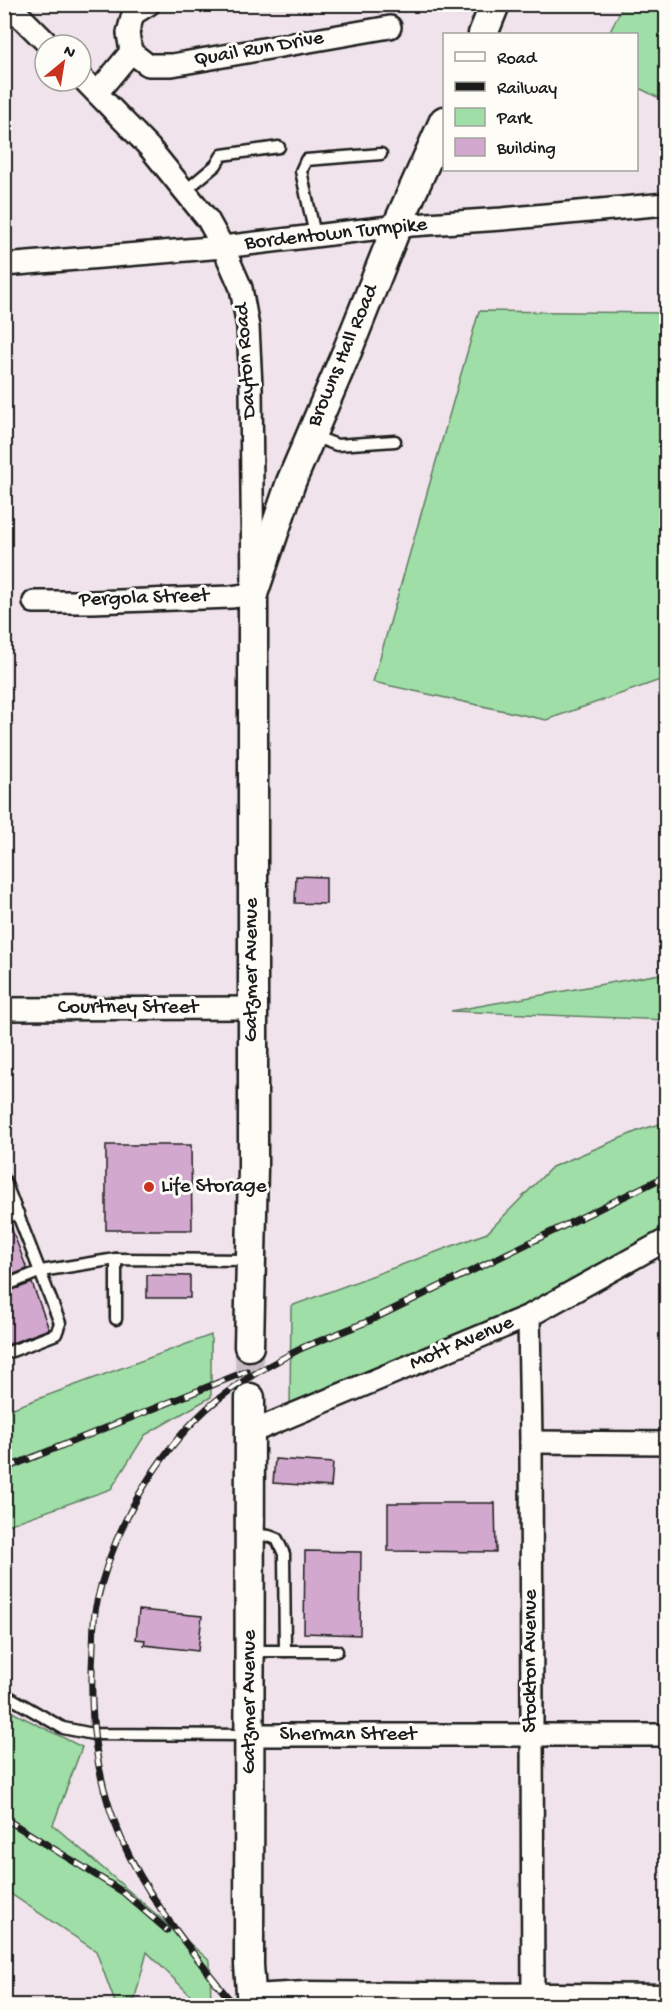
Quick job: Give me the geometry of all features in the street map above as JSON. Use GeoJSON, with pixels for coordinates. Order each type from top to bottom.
{"type":"FeatureCollection","features":[{"type":"Feature","properties":{"kind":"street"},"geometry":{"type":"LineString","coordinates":[[8,4],[37,33]]}},
{"type":"Feature","properties":{"kind":"street"},"geometry":{"type":"LineString","coordinates":[[97,93],[131,52],[128,33],[133,14],[149,4]]}},
{"type":"Feature","properties":{"kind":"street"},"geometry":{"type":"LineString","coordinates":[[483,33],[495,4]]}},
{"type":"Feature","properties":{"kind":"street","name":"Quail Run Drive"},"geometry":{"type":"LineString","coordinates":[[131,52],[148,65],[172,65],[390,27]]}},
{"type":"Feature","properties":{"kind":"street","name":"Dayton Road"},"geometry":{"type":"LineString","coordinates":[[93,89],[148,147],[208,220],[242,288],[248,327],[253,594]]}},
{"type":"Feature","properties":{"kind":"street","name":"Browns Hall Road"},"geometry":{"type":"LineString","coordinates":[[253,594],[291,482],[397,226],[443,123]]}},
{"type":"Feature","properties":{"kind":"street","name":"Bordentown Turnpike"},"geometry":{"type":"LineString","coordinates":[[4,265],[223,247],[397,226],[666,204]]}},
{"type":"Feature","properties":{"kind":"street","name":"Pergola Street"},"geometry":{"type":"LineString","coordinates":[[34,602],[231,597],[253,594]]}},
{"type":"Feature","properties":{"kind":"street","name":"Gatzmer Avenue"},"geometry":{"type":"LineString","coordinates":[[249,1346],[253,594]]}},
{"type":"Feature","properties":{"kind":"street","name":"Courtney Street"},"geometry":{"type":"LineString","coordinates":[[4,1009],[252,1008]]}},
{"type":"Feature","properties":{"kind":"street","name":"Mott Avenue"},"geometry":{"type":"LineString","coordinates":[[249,1433],[529,1316],[666,1240]]}},
{"type":"Feature","properties":{"kind":"street","name":"Stockton Avenue"},"geometry":{"type":"LineString","coordinates":[[529,1316],[533,2001]]}},
{"type":"Feature","properties":{"kind":"street","name":"Gatzmer Avenue"},"geometry":{"type":"LineString","coordinates":[[250,1398],[249,1965],[256,2003]]}},
{"type":"Feature","properties":{"kind":"street"},"geometry":{"type":"LineString","coordinates":[[531,1442],[666,1443]]}},
{"type":"Feature","properties":{"kind":"street","name":"Sherman Street"},"geometry":{"type":"LineString","coordinates":[[249,1735],[666,1735]]}},
{"type":"Feature","properties":{"kind":"street"},"geometry":{"type":"LineString","coordinates":[[256,2003],[306,1996],[533,2001],[666,1999]]}},
{"type":"Feature","properties":{"kind":"lane"},"geometry":{"type":"LineString","coordinates":[[185,191],[216,165],[222,155],[279,147]]}},
{"type":"Feature","properties":{"kind":"lane"},"geometry":{"type":"LineString","coordinates":[[315,235],[302,171],[306,160],[381,154]]}},
{"type":"Feature","properties":{"kind":"lane"},"geometry":{"type":"LineString","coordinates":[[311,435],[337,445],[395,441]]}},
{"type":"Feature","properties":{"kind":"lane"},"geometry":{"type":"LineString","coordinates":[[4,1179],[60,1323],[56,1334],[4,1354]]}},
{"type":"Feature","properties":{"kind":"lane"},"geometry":{"type":"LineString","coordinates":[[4,1218],[18,1213]]}},
{"type":"Feature","properties":{"kind":"lane"},"geometry":{"type":"LineString","coordinates":[[4,1286],[41,1271],[116,1259],[251,1260]]}},
{"type":"Feature","properties":{"kind":"lane"},"geometry":{"type":"LineString","coordinates":[[116,1259],[116,1319]]}},
{"type":"Feature","properties":{"kind":"lane"},"geometry":{"type":"LineString","coordinates":[[250,1534],[277,1539],[284,1554],[285,1651]]}},
{"type":"Feature","properties":{"kind":"lane"},"geometry":{"type":"LineString","coordinates":[[251,1651],[337,1651]]}},
{"type":"Feature","properties":{"kind":"lane","name":"Sherman Street"},"geometry":{"type":"LineString","coordinates":[[4,1694],[63,1728],[93,1734],[249,1735]]}},
{"type":"Feature","properties":{"kind":"green space"},"geometry":{"type":"Polygon","coordinates":[[[623,5],[666,5],[666,111],[663,100],[638,88],[638,33],[609,33],[623,5]]]}},
{"type":"Feature","properties":{"kind":"green space"},"geometry":{"type":"Polygon","coordinates":[[[479,311],[666,313],[666,678],[546,720],[373,682],[479,311]]]}},
{"type":"Feature","properties":{"kind":"green space"},"geometry":{"type":"Polygon","coordinates":[[[666,973],[666,1020],[451,1011],[666,973]]]}},
{"type":"Feature","properties":{"kind":"green space"},"geometry":{"type":"Polygon","coordinates":[[[666,1122],[666,1238],[524,1315],[290,1407],[291,1306],[487,1233],[552,1167],[640,1130],[666,1122]]]}},
{"type":"Feature","properties":{"kind":"green space"},"geometry":{"type":"Polygon","coordinates":[[[211,1335],[211,1397],[145,1435],[111,1489],[5,1526],[5,1411],[211,1335]]]}},
{"type":"Feature","properties":{"kind":"green space"},"geometry":{"type":"Polygon","coordinates":[[[4,1708],[82,1747],[53,1825],[210,1961],[211,2005],[200,2005],[147,1952],[133,2005],[116,2005],[96,1951],[5,1890],[4,1708]]]}},
{"type":"Feature","properties":{"kind":"building"},"geometry":{"type":"Polygon","coordinates":[[[296,876],[326,877],[326,904],[295,903],[296,876]]]}},
{"type":"Feature","properties":{"kind":"building","name":"Life Storage"},"geometry":{"type":"Polygon","coordinates":[[[106,1145],[191,1145],[192,1230],[106,1230],[106,1145]]]}},
{"type":"Feature","properties":{"kind":"building"},"geometry":{"type":"Polygon","coordinates":[[[10,1224],[27,1269],[4,1278],[4,1225],[10,1224]]]}},
{"type":"Feature","properties":{"kind":"building"},"geometry":{"type":"Polygon","coordinates":[[[147,1275],[190,1276],[190,1298],[147,1298],[147,1275]]]}},
{"type":"Feature","properties":{"kind":"building"},"geometry":{"type":"Polygon","coordinates":[[[32,1283],[49,1329],[4,1346],[4,1293],[32,1283]]]}},
{"type":"Feature","properties":{"kind":"building"},"geometry":{"type":"Polygon","coordinates":[[[275,1459],[333,1463],[331,1487],[273,1483],[275,1459]]]}},
{"type":"Feature","properties":{"kind":"building"},"geometry":{"type":"Polygon","coordinates":[[[388,1503],[495,1503],[496,1552],[388,1551],[388,1503]]]}},
{"type":"Feature","properties":{"kind":"building"},"geometry":{"type":"Polygon","coordinates":[[[305,1551],[361,1552],[360,1635],[304,1633],[305,1551]]]}},
{"type":"Feature","properties":{"kind":"building"},"geometry":{"type":"Polygon","coordinates":[[[139,1610],[202,1616],[198,1651],[144,1645],[145,1640],[136,1639],[139,1610]]]}},
{"type":"Feature","properties":{"kind":"tunnel"},"geometry":{"type":"LineString","coordinates":[[249,1346],[250,1398]]}},
{"type":"Feature","properties":{"kind":"railway"},"geometry":{"type":"LineString","coordinates":[[302,1348],[369,1321],[666,1176]]}},
{"type":"Feature","properties":{"kind":"railway"},"geometry":{"type":"LineString","coordinates":[[218,1985],[152,1896],[121,1838],[112,1815],[95,1744],[92,1696],[95,1611],[102,1581],[121,1531],[133,1506],[161,1460],[195,1420],[220,1397],[263,1369],[308,1345]]}},
{"type":"Feature","properties":{"kind":"railway"},"geometry":{"type":"LineString","coordinates":[[4,1469],[247,1371]]}},
{"type":"Feature","properties":{"kind":"railway"},"geometry":{"type":"LineString","coordinates":[[4,1818],[123,1892],[167,1930]]}},
{"type":"Feature","properties":{"kind":"railway"},"geometry":{"type":"LineString","coordinates":[[212,1978],[235,2006]]}},
{"type":"Feature","properties":{"kind":"place","name":"Life Storage"},"geometry":{"type":"Point","coordinates":[149,1187]}}]}
